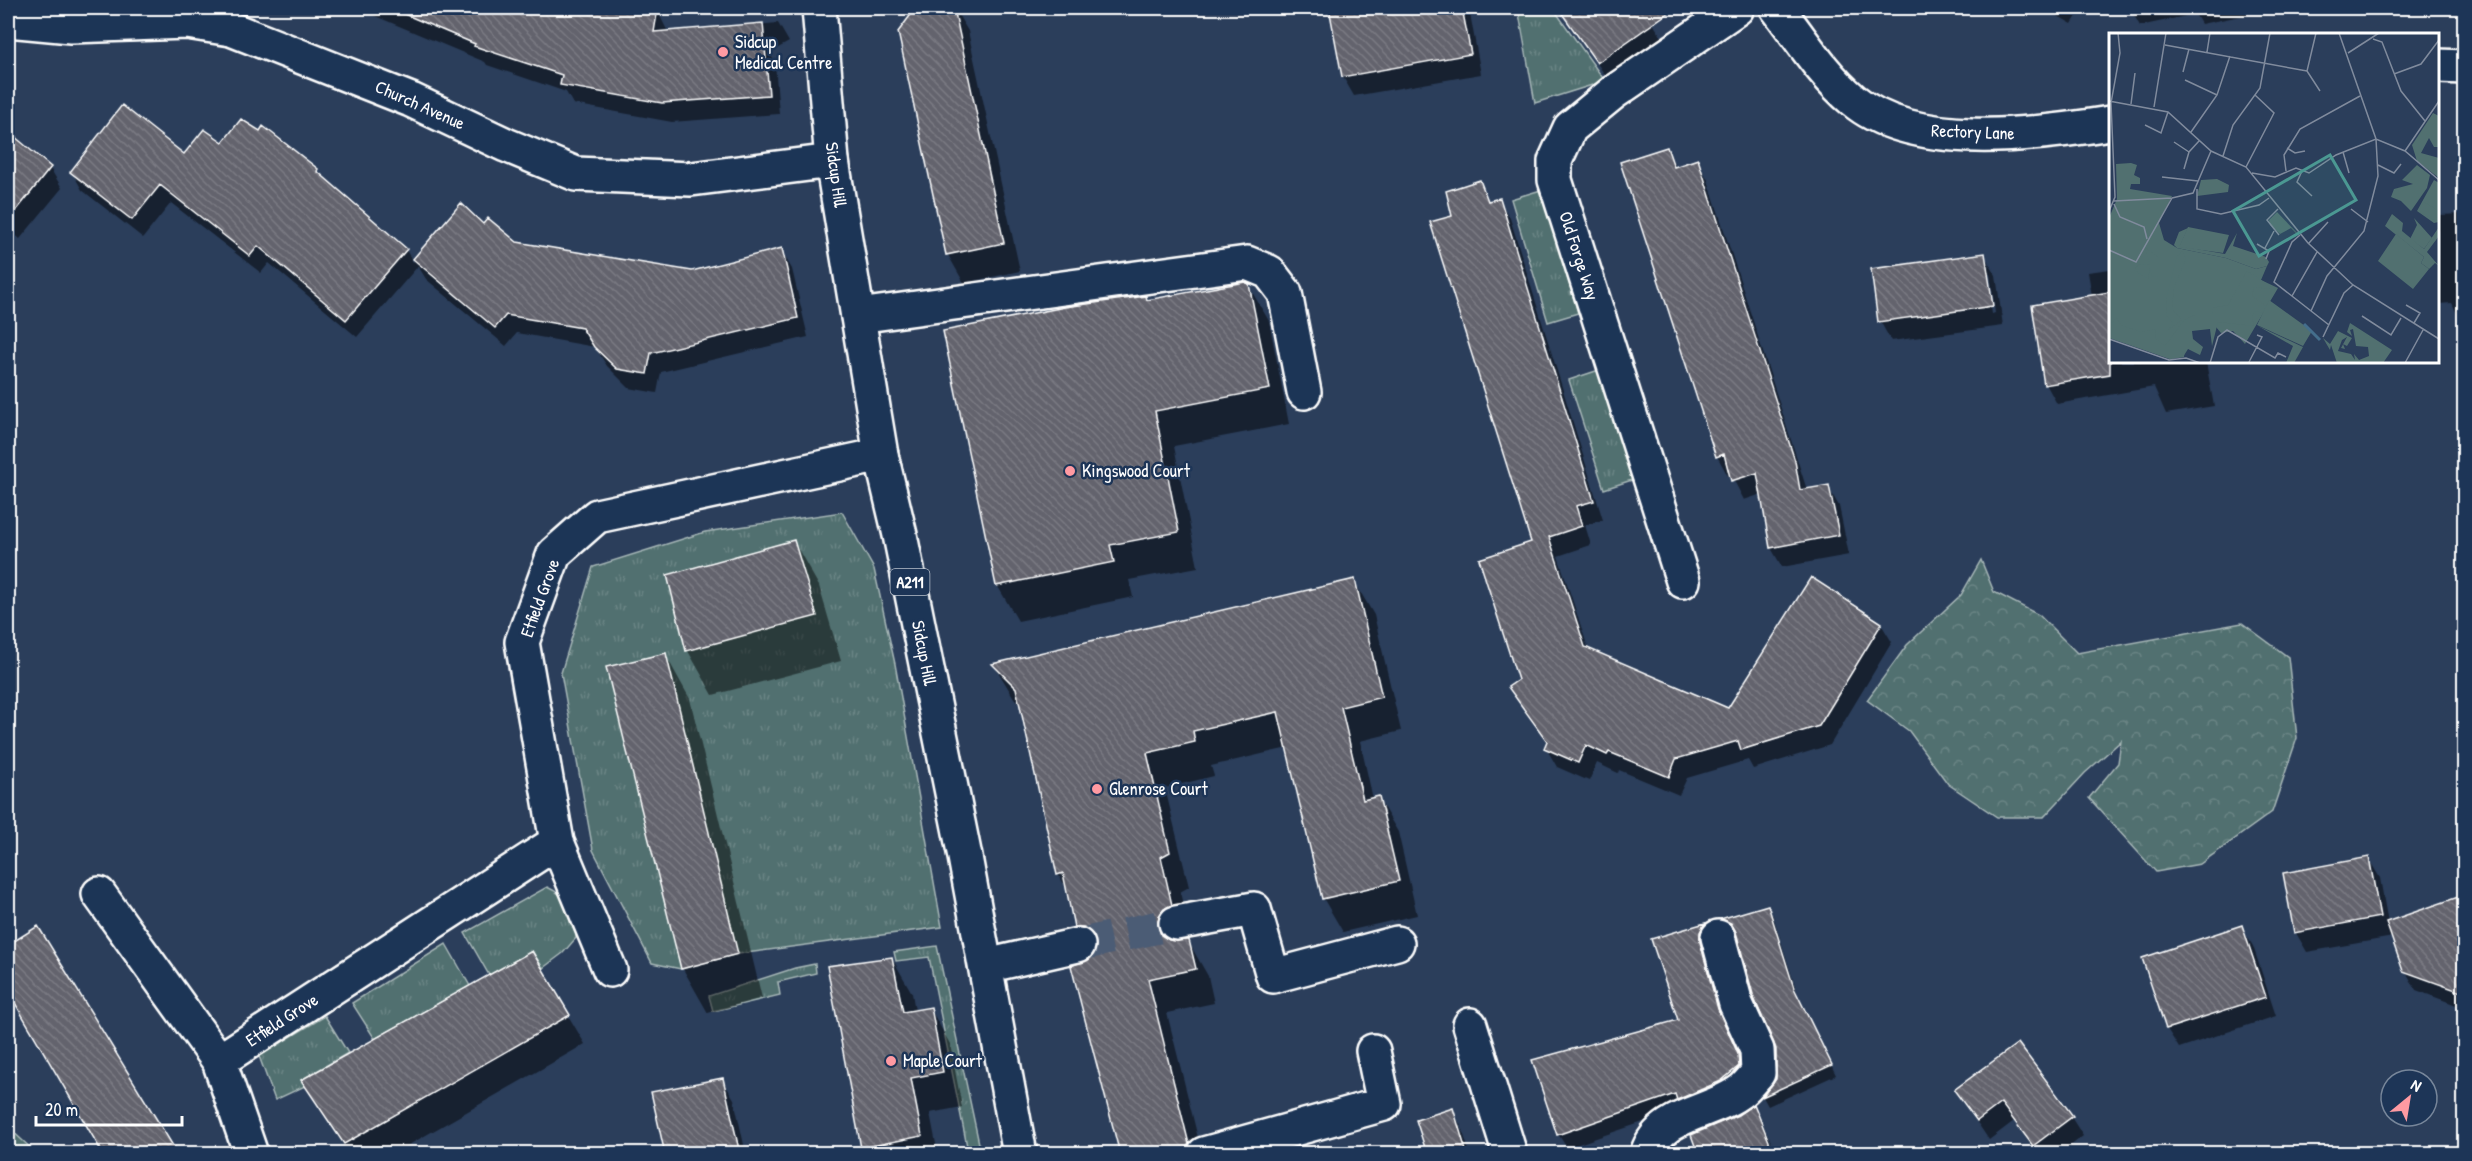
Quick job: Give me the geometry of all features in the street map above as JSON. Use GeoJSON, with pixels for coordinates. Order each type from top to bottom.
{"type":"FeatureCollection","features":[{"type":"Feature","properties":{"kind":"street","name":"Sidcup Hill"},"geometry":{"type":"LineString","coordinates":[[819,8],[832,161],[881,455],[903,546],[986,966],[1020,1154]]}},
{"type":"Feature","properties":{"kind":"street","name":"Old Forge Way"},"geometry":{"type":"LineString","coordinates":[[1683,582],[1555,180],[1555,161],[1570,128],[1614,92],[1737,8]]}},
{"type":"Feature","properties":{"kind":"street","name":"Rectory Lane"},"geometry":{"type":"LineString","coordinates":[[1777,8],[1831,78],[1853,100],[1882,120],[1932,133],[2044,134],[2109,123]]}},
{"type":"Feature","properties":{"kind":"street","name":"Church Avenue"},"geometry":{"type":"LineString","coordinates":[[8,20],[71,26],[186,22],[231,29],[411,99],[506,145],[576,174],[691,179],[832,161]]}},
{"type":"Feature","properties":{"kind":"street"},"geometry":{"type":"LineString","coordinates":[[2439,66],[2464,67]]}},
{"type":"Feature","properties":{"kind":"street"},"geometry":{"type":"LineString","coordinates":[[858,316],[1247,263],[1269,272],[1285,293],[1304,392]]}},
{"type":"Feature","properties":{"kind":"street","name":"Etfield Grove"},"geometry":{"type":"LineString","coordinates":[[610,970],[557,842],[522,642],[554,554],[597,516],[881,455]]}},
{"type":"Feature","properties":{"kind":"street","name":"Etfield Grove"},"geometry":{"type":"LineString","coordinates":[[219,1061],[557,842]]}},
{"type":"Feature","properties":{"kind":"street"},"geometry":{"type":"LineString","coordinates":[[99,894],[219,1061],[251,1154]]}},
{"type":"Feature","properties":{"kind":"street"},"geometry":{"type":"LineString","coordinates":[[1176,923],[1254,909],[1273,976],[1397,943]]}},
{"type":"Feature","properties":{"kind":"street"},"geometry":{"type":"LineString","coordinates":[[1647,1154],[1650,1143],[1671,1123],[1741,1091],[1758,1073],[1757,1050],[1736,1004],[1718,937]]}},
{"type":"Feature","properties":{"kind":"street"},"geometry":{"type":"LineString","coordinates":[[986,966],[1078,945]]}},
{"type":"Feature","properties":{"kind":"street"},"geometry":{"type":"LineString","coordinates":[[1470,1024],[1510,1154]]}},
{"type":"Feature","properties":{"kind":"street"},"geometry":{"type":"LineString","coordinates":[[1204,1154],[1384,1104],[1373,1051]]}},
{"type":"Feature","properties":{"kind":"green space"},"geometry":{"type":"Polygon","coordinates":[[[1518,8],[1553,8],[1605,81],[1535,103],[1518,8]]]}},
{"type":"Feature","properties":{"kind":"green space"},"geometry":{"type":"Polygon","coordinates":[[[1541,190],[1578,313],[1548,322],[1511,199],[1541,190]]]}},
{"type":"Feature","properties":{"kind":"green space"},"geometry":{"type":"Polygon","coordinates":[[[1599,370],[1635,479],[1604,489],[1569,380],[1599,370]]]}},
{"type":"Feature","properties":{"kind":"green space"},"geometry":{"type":"Polygon","coordinates":[[[842,512],[874,569],[895,664],[942,927],[738,954],[681,969],[652,963],[593,850],[561,673],[593,567],[705,532],[842,512]]]}},
{"type":"Feature","properties":{"kind":"green space"},"geometry":{"type":"Polygon","coordinates":[[[1981,560],[1994,592],[2039,615],[2077,653],[2242,623],[2288,657],[2297,738],[2272,812],[2200,864],[2156,872],[2089,798],[2118,763],[2121,741],[2085,773],[2044,817],[1997,817],[1948,784],[1909,731],[1867,700],[1907,645],[1961,595],[1981,560]]]}},
{"type":"Feature","properties":{"kind":"green space"},"geometry":{"type":"Polygon","coordinates":[[[547,887],[561,896],[570,907],[575,921],[576,938],[563,953],[543,968],[532,951],[489,975],[465,933],[547,887]]]}},
{"type":"Feature","properties":{"kind":"green space"},"geometry":{"type":"Polygon","coordinates":[[[446,944],[470,986],[375,1039],[352,1003],[446,944]]]}},
{"type":"Feature","properties":{"kind":"green space"},"geometry":{"type":"Polygon","coordinates":[[[937,946],[981,1153],[962,1153],[968,1151],[929,957],[896,961],[894,952],[937,946]]]}},
{"type":"Feature","properties":{"kind":"green space"},"geometry":{"type":"Polygon","coordinates":[[[815,964],[816,973],[778,982],[780,995],[713,1011],[709,996],[795,968],[815,964]]]}},
{"type":"Feature","properties":{"kind":"green space"},"geometry":{"type":"Polygon","coordinates":[[[325,1016],[348,1053],[301,1080],[305,1086],[275,1100],[259,1056],[325,1016]]]}},
{"type":"Feature","properties":{"kind":"green space"},"geometry":{"type":"Polygon","coordinates":[[[8,1127],[36,1153],[8,1153],[8,1127]]]}},
{"type":"Feature","properties":{"kind":"building"},"geometry":{"type":"Polygon","coordinates":[[[390,8],[658,8],[654,32],[763,23],[769,95],[662,103],[560,85],[562,75],[474,46],[475,44],[390,8]]]}},
{"type":"Feature","properties":{"kind":"building"},"geometry":{"type":"Polygon","coordinates":[[[954,8],[1004,243],[946,255],[898,32],[915,9],[954,8]]]}},
{"type":"Feature","properties":{"kind":"building"},"geometry":{"type":"Polygon","coordinates":[[[1329,8],[1462,8],[1471,54],[1342,77],[1329,8]]]}},
{"type":"Feature","properties":{"kind":"building"},"geometry":{"type":"Polygon","coordinates":[[[1558,8],[1675,8],[1597,63],[1558,8]]]}},
{"type":"Feature","properties":{"kind":"building"},"geometry":{"type":"Polygon","coordinates":[[[122,105],[184,154],[204,129],[223,142],[241,119],[260,131],[263,126],[318,169],[317,171],[407,249],[346,320],[258,246],[250,256],[160,185],[132,220],[70,172],[122,105]]]}},
{"type":"Feature","properties":{"kind":"building"},"geometry":{"type":"Polygon","coordinates":[[[8,131],[51,167],[8,221],[8,131]]]}},
{"type":"Feature","properties":{"kind":"building"},"geometry":{"type":"Polygon","coordinates":[[[1667,147],[1674,167],[1698,159],[1795,461],[1800,490],[1829,485],[1839,535],[1770,548],[1757,473],[1731,481],[1724,454],[1716,457],[1620,162],[1667,147]]]}},
{"type":"Feature","properties":{"kind":"building"},"geometry":{"type":"Polygon","coordinates":[[[1480,180],[1488,201],[1500,198],[1594,501],[1576,506],[1582,526],[1549,537],[1585,647],[1728,708],[1811,577],[1882,623],[1819,726],[1741,750],[1738,741],[1676,759],[1669,777],[1586,745],[1578,763],[1544,748],[1547,741],[1508,687],[1518,680],[1479,559],[1531,542],[1430,222],[1452,216],[1446,191],[1480,180]]]}},
{"type":"Feature","properties":{"kind":"building"},"geometry":{"type":"Polygon","coordinates":[[[461,203],[483,224],[488,218],[517,242],[692,271],[782,248],[798,318],[651,353],[647,374],[617,369],[594,347],[582,328],[506,315],[495,328],[413,259],[461,203]]]}},
{"type":"Feature","properties":{"kind":"building"},"geometry":{"type":"Polygon","coordinates":[[[1985,253],[1993,306],[1878,322],[1871,269],[1985,253]]]}},
{"type":"Feature","properties":{"kind":"building","name":"Kingswood Court"},"geometry":{"type":"Polygon","coordinates":[[[1245,282],[1249,284],[1270,389],[1155,411],[1179,532],[1110,545],[1114,562],[996,586],[943,331],[1065,307],[1146,296],[1147,300],[1245,282]]]}},
{"type":"Feature","properties":{"kind":"building"},"geometry":{"type":"Polygon","coordinates":[[[2109,292],[2110,374],[2044,385],[2032,305],[2109,292]]]}},
{"type":"Feature","properties":{"kind":"building"},"geometry":{"type":"Polygon","coordinates":[[[794,540],[817,616],[686,651],[667,575],[794,540]]]}},
{"type":"Feature","properties":{"kind":"building","name":"Glenrose Court"},"geometry":{"type":"Polygon","coordinates":[[[1355,579],[1382,697],[1341,707],[1363,800],[1379,796],[1399,881],[1322,899],[1278,712],[1193,731],[1195,742],[1147,753],[1170,852],[1161,857],[1172,905],[1164,909],[1159,916],[1158,927],[1161,935],[1169,940],[1189,940],[1196,969],[1148,979],[1189,1144],[1186,1154],[1120,1154],[1071,966],[1091,958],[1096,950],[1096,940],[1092,933],[1084,927],[1074,927],[1063,873],[1057,875],[1016,688],[992,664],[1355,579]]]}},
{"type":"Feature","properties":{"kind":"building"},"geometry":{"type":"Polygon","coordinates":[[[666,653],[738,954],[681,969],[606,667],[666,653]]]}},
{"type":"Feature","properties":{"kind":"building"},"geometry":{"type":"Polygon","coordinates":[[[2369,857],[2380,917],[2294,933],[2283,873],[2369,857]]]}},
{"type":"Feature","properties":{"kind":"building"},"geometry":{"type":"Polygon","coordinates":[[[2464,895],[2464,993],[2403,971],[2386,922],[2464,895]]]}},
{"type":"Feature","properties":{"kind":"building"},"geometry":{"type":"Polygon","coordinates":[[[1768,905],[1794,988],[1832,1065],[1762,1097],[1776,1079],[1776,1049],[1754,998],[1736,932],[1731,923],[1720,919],[1768,905]]]}},
{"type":"Feature","properties":{"kind":"building"},"geometry":{"type":"Polygon","coordinates":[[[1705,923],[1700,932],[1700,942],[1718,1009],[1738,1054],[1739,1066],[1721,1081],[1677,1100],[1675,1094],[1557,1135],[1532,1060],[1678,1020],[1651,939],[1705,923]]]}},
{"type":"Feature","properties":{"kind":"building"},"geometry":{"type":"Polygon","coordinates":[[[2242,925],[2266,997],[2166,1029],[2142,958],[2242,925]]]}},
{"type":"Feature","properties":{"kind":"building"},"geometry":{"type":"Polygon","coordinates":[[[38,926],[178,1154],[103,1154],[8,991],[8,945],[38,926]]]}},
{"type":"Feature","properties":{"kind":"building"},"geometry":{"type":"Polygon","coordinates":[[[532,951],[570,1015],[344,1144],[301,1080],[532,951]]]}},
{"type":"Feature","properties":{"kind":"building","name":"Maple Court"},"geometry":{"type":"Polygon","coordinates":[[[892,957],[903,1012],[931,1007],[943,1072],[911,1078],[922,1136],[861,1148],[827,966],[892,957]]]}},
{"type":"Feature","properties":{"kind":"building"},"geometry":{"type":"Polygon","coordinates":[[[2018,1043],[2073,1116],[2033,1146],[2001,1103],[1977,1121],[1954,1090],[2018,1043]]]}},
{"type":"Feature","properties":{"kind":"building"},"geometry":{"type":"Polygon","coordinates":[[[723,1078],[740,1154],[665,1154],[651,1092],[723,1078]]]}},
{"type":"Feature","properties":{"kind":"building"},"geometry":{"type":"Polygon","coordinates":[[[1754,1104],[1774,1154],[1698,1154],[1691,1135],[1738,1115],[1754,1104]]]}},
{"type":"Feature","properties":{"kind":"building"},"geometry":{"type":"Polygon","coordinates":[[[1453,1108],[1467,1154],[1427,1154],[1416,1120],[1453,1108]]]}},
{"type":"Feature","properties":{"kind":"tunnel"},"geometry":{"type":"LineString","coordinates":[[1078,945],[1176,923]]}},
{"type":"Feature","properties":{"kind":"place","name":"Sidcup Medical Centre"},"geometry":{"type":"Point","coordinates":[723,52]}},
{"type":"Feature","properties":{"kind":"place","name":"Kingswood Court"},"geometry":{"type":"Point","coordinates":[1070,471]}},
{"type":"Feature","properties":{"kind":"place","name":"Glenrose Court"},"geometry":{"type":"Point","coordinates":[1097,789]}},
{"type":"Feature","properties":{"kind":"place","name":"Maple Court"},"geometry":{"type":"Point","coordinates":[891,1061]}}]}
